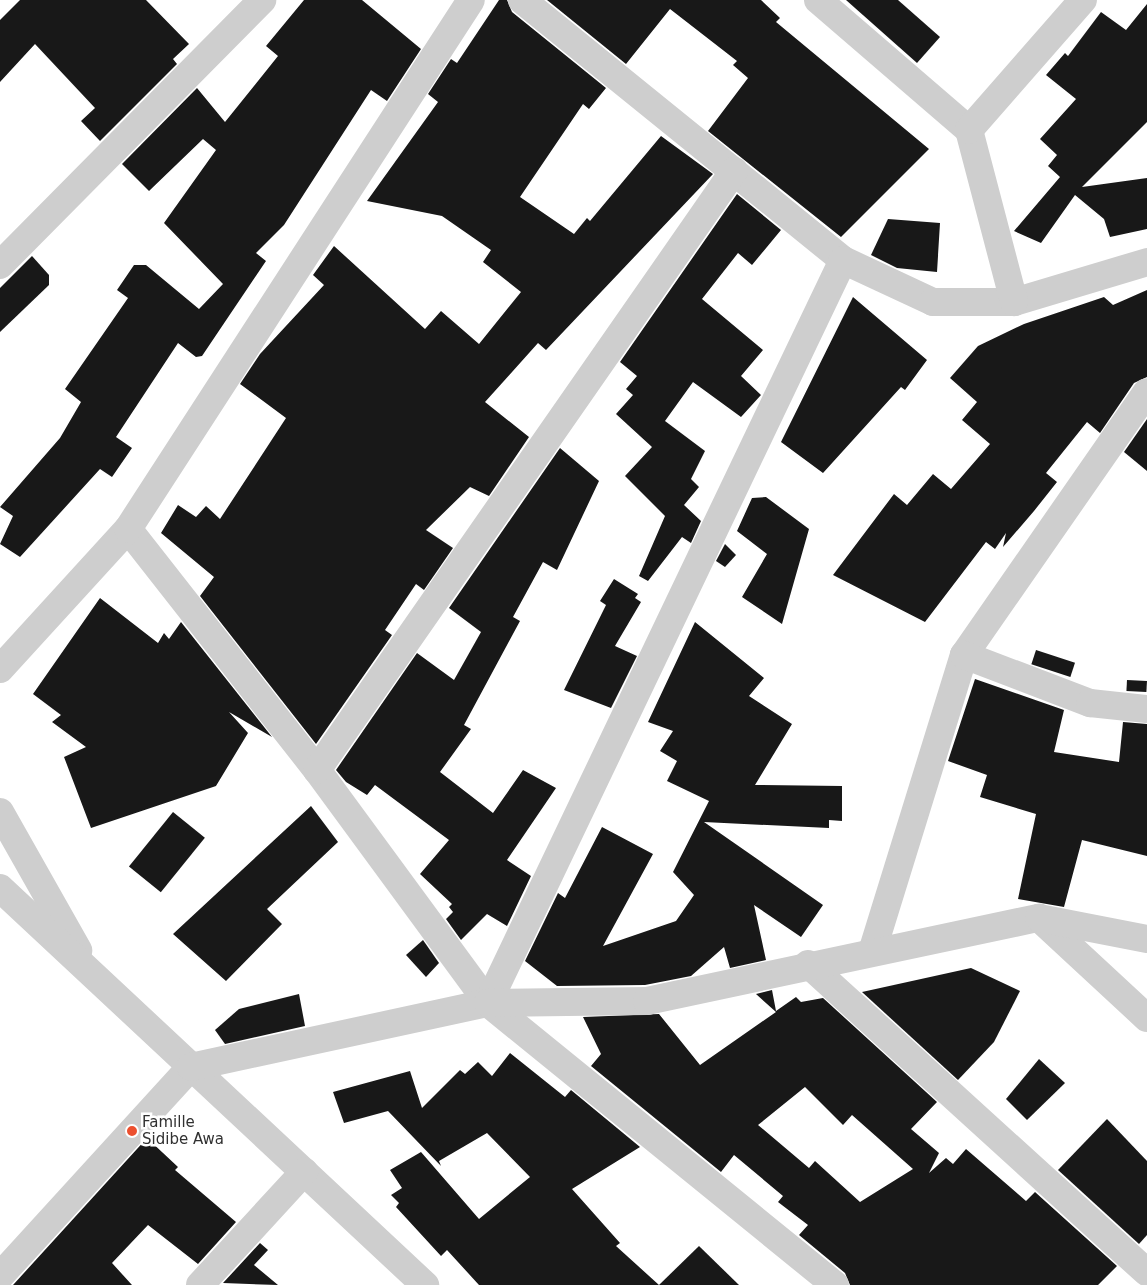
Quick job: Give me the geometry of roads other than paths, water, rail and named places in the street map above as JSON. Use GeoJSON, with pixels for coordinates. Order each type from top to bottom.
{"type":"FeatureCollection","features":[{"type":"Feature","properties":{"kind":"street"},"geometry":{"type":"LineString","coordinates":[[0,265],[262,0]]}},
{"type":"Feature","properties":{"kind":"street"},"geometry":{"type":"LineString","coordinates":[[0,669],[128,529],[471,0]]}},
{"type":"Feature","properties":{"kind":"street"},"geometry":{"type":"LineString","coordinates":[[522,0],[844,260],[934,302],[1014,302],[1147,262]]}},
{"type":"Feature","properties":{"kind":"street"},"geometry":{"type":"LineString","coordinates":[[818,0],[969,130],[1014,302]]}},
{"type":"Feature","properties":{"kind":"street"},"geometry":{"type":"LineString","coordinates":[[969,130],[1083,0]]}},
{"type":"Feature","properties":{"kind":"street"},"geometry":{"type":"LineString","coordinates":[[317,770],[734,171]]}},
{"type":"Feature","properties":{"kind":"street"},"geometry":{"type":"LineString","coordinates":[[488,1003],[844,260]]}},
{"type":"Feature","properties":{"kind":"street"},"geometry":{"type":"LineString","coordinates":[[872,952],[964,655],[1147,392]]}},
{"type":"Feature","properties":{"kind":"street"},"geometry":{"type":"LineString","coordinates":[[128,529],[317,770],[488,1003],[836,1285]]}},
{"type":"Feature","properties":{"kind":"street"},"geometry":{"type":"LineString","coordinates":[[964,655],[1090,703],[1147,708]]}},
{"type":"Feature","properties":{"kind":"street"},"geometry":{"type":"LineString","coordinates":[[0,812],[91,974]]}},
{"type":"Feature","properties":{"kind":"street"},"geometry":{"type":"LineString","coordinates":[[0,888],[425,1285]]}},
{"type":"Feature","properties":{"kind":"street"},"geometry":{"type":"LineString","coordinates":[[1039,918],[1147,1018]]}},
{"type":"Feature","properties":{"kind":"street"},"geometry":{"type":"LineString","coordinates":[[0,1276],[191,1066],[488,1003],[647,1001],[808,964],[1039,918],[1147,939]]}},
{"type":"Feature","properties":{"kind":"street"},"geometry":{"type":"LineString","coordinates":[[808,964],[1147,1272]]}},
{"type":"Feature","properties":{"kind":"street"},"geometry":{"type":"LineString","coordinates":[[200,1285],[304,1172]]}},
{"type":"Feature","properties":{"kind":"street"},"geometry":{"type":"LineString","coordinates":[[1142,1285],[1147,1280]]}},
{"type":"Feature","properties":{"kind":"place","name":"Famille Sidibe Awa"},"geometry":{"type":"Point","coordinates":[132,1131]}}]}
